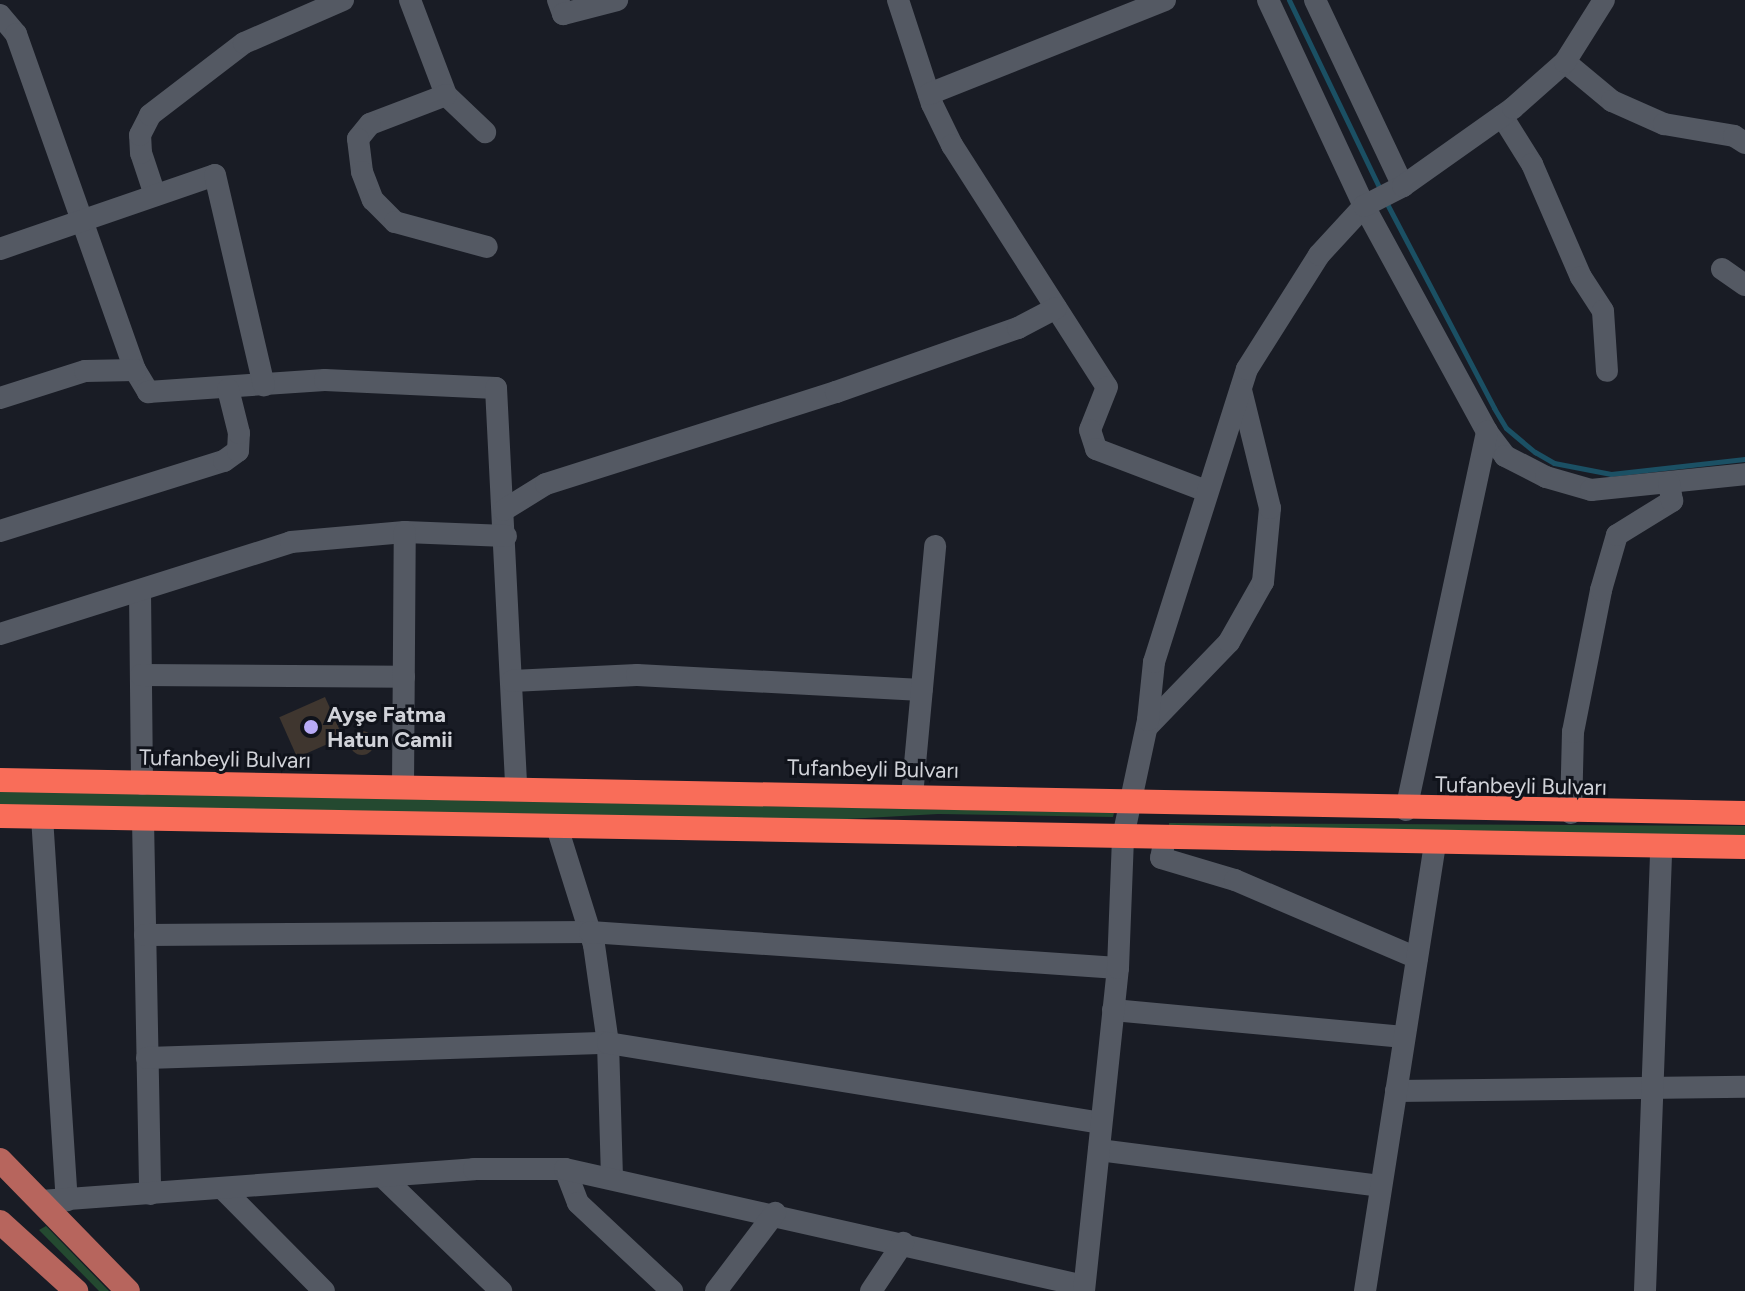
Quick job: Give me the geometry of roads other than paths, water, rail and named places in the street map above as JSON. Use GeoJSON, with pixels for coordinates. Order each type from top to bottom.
{"type":"FeatureCollection","features":[{"type":"Feature","properties":{"kind":"highway","name":"Tufanbeyli Bulvarı"},"geometry":{"type":"LineString","coordinates":[[0,780],[912,796],[1406,810],[1745,813]]}},
{"type":"Feature","properties":{"kind":"highway"},"geometry":{"type":"LineString","coordinates":[[0,816],[1435,845],[1745,847]]}},
{"type":"Feature","properties":{"kind":"main road"},"geometry":{"type":"LineString","coordinates":[[0,1160],[128,1291]]}},
{"type":"Feature","properties":{"kind":"main road"},"geometry":{"type":"LineString","coordinates":[[0,1222],[76,1291]]}},
{"type":"Feature","properties":{"kind":"street"},"geometry":{"type":"LineString","coordinates":[[155,195],[141,153],[140,135],[150,115],[244,43],[343,0]]}},
{"type":"Feature","properties":{"kind":"street"},"geometry":{"type":"LineString","coordinates":[[410,0],[446,95],[485,132]]}},
{"type":"Feature","properties":{"kind":"street"},"geometry":{"type":"LineString","coordinates":[[558,0],[563,14],[617,0]]}},
{"type":"Feature","properties":{"kind":"street"},"geometry":{"type":"LineString","coordinates":[[898,0],[929,94],[952,145],[1107,387],[1090,430],[1096,449],[1206,491]]}},
{"type":"Feature","properties":{"kind":"street"},"geometry":{"type":"LineString","coordinates":[[929,94],[1165,0]]}},
{"type":"Feature","properties":{"kind":"street"},"geometry":{"type":"LineString","coordinates":[[1268,0],[1367,204],[1487,432],[1505,456],[1546,477],[1591,490],[1745,474]]}},
{"type":"Feature","properties":{"kind":"street"},"geometry":{"type":"LineString","coordinates":[[1315,0],[1403,186]]}},
{"type":"Feature","properties":{"kind":"street"},"geometry":{"type":"LineString","coordinates":[[41,1201],[224,1190],[474,1169],[565,1169],[775,1213],[1084,1289],[1118,968],[1123,837],[1147,727],[1154,662],[1241,388],[1267,331],[1319,255],[1367,204],[1403,186],[1502,116],[1565,62],[1604,0]]}},
{"type":"Feature","properties":{"kind":"street"},"geometry":{"type":"LineString","coordinates":[[0,15],[16,34],[85,219],[135,370],[148,392],[228,389],[325,380],[496,388],[506,536],[516,789]]}},
{"type":"Feature","properties":{"kind":"street"},"geometry":{"type":"LineString","coordinates":[[1565,62],[1612,101],[1664,124],[1734,136],[1745,143]]}},
{"type":"Feature","properties":{"kind":"street"},"geometry":{"type":"LineString","coordinates":[[446,95],[370,124],[358,139],[362,172],[373,200],[395,222],[487,247]]}},
{"type":"Feature","properties":{"kind":"street"},"geometry":{"type":"LineString","coordinates":[[1502,116],[1532,164],[1581,277],[1603,311],[1607,371]]}},
{"type":"Feature","properties":{"kind":"street"},"geometry":{"type":"LineString","coordinates":[[0,249],[215,175],[264,385]]}},
{"type":"Feature","properties":{"kind":"street"},"geometry":{"type":"LineString","coordinates":[[1722,269],[1745,285]]}},
{"type":"Feature","properties":{"kind":"street"},"geometry":{"type":"LineString","coordinates":[[504,510],[546,484],[836,392],[1018,328],[1056,308]]}},
{"type":"Feature","properties":{"kind":"street"},"geometry":{"type":"LineString","coordinates":[[0,398],[85,371],[135,370]]}},
{"type":"Feature","properties":{"kind":"street"},"geometry":{"type":"LineString","coordinates":[[1147,727],[1229,642],[1263,582],[1270,508],[1241,388]]}},
{"type":"Feature","properties":{"kind":"street"},"geometry":{"type":"LineString","coordinates":[[0,531],[224,461],[238,451],[239,433],[228,389]]}},
{"type":"Feature","properties":{"kind":"street"},"geometry":{"type":"LineString","coordinates":[[1406,810],[1487,432]]}},
{"type":"Feature","properties":{"kind":"street"},"geometry":{"type":"LineString","coordinates":[[1571,813],[1573,732],[1617,535],[1672,501],[1669,483]]}},
{"type":"Feature","properties":{"kind":"street"},"geometry":{"type":"LineString","coordinates":[[0,634],[291,542],[405,532],[506,536]]}},
{"type":"Feature","properties":{"kind":"street"},"geometry":{"type":"LineString","coordinates":[[403,787],[405,532]]}},
{"type":"Feature","properties":{"kind":"street"},"geometry":{"type":"LineString","coordinates":[[912,796],[935,546]]}},
{"type":"Feature","properties":{"kind":"street"},"geometry":{"type":"LineString","coordinates":[[140,591],[142,784]]}},
{"type":"Feature","properties":{"kind":"street"},"geometry":{"type":"LineString","coordinates":[[141,675],[404,677]]}},
{"type":"Feature","properties":{"kind":"street"},"geometry":{"type":"LineString","coordinates":[[512,681],[637,675],[922,690]]}},
{"type":"Feature","properties":{"kind":"street"},"geometry":{"type":"LineString","coordinates":[[42,817],[67,1200]]}},
{"type":"Feature","properties":{"kind":"street"},"geometry":{"type":"LineString","coordinates":[[143,820],[150,1194]]}},
{"type":"Feature","properties":{"kind":"street"},"geometry":{"type":"LineString","coordinates":[[557,827],[590,932],[608,1043],[612,1179]]}},
{"type":"Feature","properties":{"kind":"street"},"geometry":{"type":"LineString","coordinates":[[1165,838],[1161,858],[1235,880],[1417,958]]}},
{"type":"Feature","properties":{"kind":"street"},"geometry":{"type":"LineString","coordinates":[[1365,1291],[1435,845]]}},
{"type":"Feature","properties":{"kind":"street"},"geometry":{"type":"LineString","coordinates":[[1645,1291],[1661,846]]}},
{"type":"Feature","properties":{"kind":"street"},"geometry":{"type":"LineString","coordinates":[[145,935],[590,932],[1118,968]]}},
{"type":"Feature","properties":{"kind":"street"},"geometry":{"type":"LineString","coordinates":[[1113,1010],[1404,1037]]}},
{"type":"Feature","properties":{"kind":"street"},"geometry":{"type":"LineString","coordinates":[[147,1058],[608,1043],[1101,1123]]}},
{"type":"Feature","properties":{"kind":"street"},"geometry":{"type":"LineString","coordinates":[[1396,1091],[1745,1087]]}},
{"type":"Feature","properties":{"kind":"street"},"geometry":{"type":"LineString","coordinates":[[1099,1150],[1380,1186]]}},
{"type":"Feature","properties":{"kind":"street"},"geometry":{"type":"LineString","coordinates":[[565,1169],[578,1203],[672,1291]]}},
{"type":"Feature","properties":{"kind":"street"},"geometry":{"type":"LineString","coordinates":[[384,1178],[501,1291]]}},
{"type":"Feature","properties":{"kind":"street"},"geometry":{"type":"LineString","coordinates":[[224,1190],[324,1291]]}},
{"type":"Feature","properties":{"kind":"street"},"geometry":{"type":"LineString","coordinates":[[716,1291],[775,1213]]}},
{"type":"Feature","properties":{"kind":"street"},"geometry":{"type":"LineString","coordinates":[[871,1291],[903,1243]]}},
{"type":"Feature","properties":{"kind":"waterway"},"geometry":{"type":"LineString","coordinates":[[1289,0],[1381,191]]}},
{"type":"Feature","properties":{"kind":"waterway"},"geometry":{"type":"LineString","coordinates":[[1385,200],[1494,408],[1506,428],[1535,452],[1554,463],[1611,474],[1745,459]]}},
{"type":"Feature","properties":{"kind":"place","name":"Ayşe Fatma Hatun Camii"},"geometry":{"type":"Point","coordinates":[311,727]}}]}
